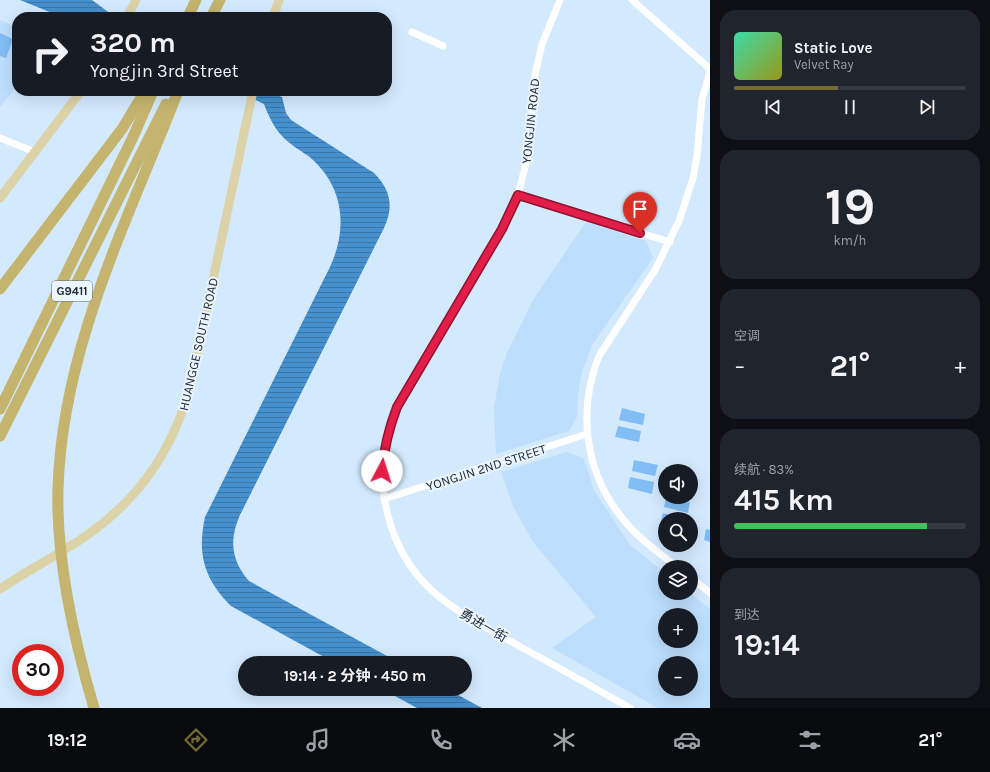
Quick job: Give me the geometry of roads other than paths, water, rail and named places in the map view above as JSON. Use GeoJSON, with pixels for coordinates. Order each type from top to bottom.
{"type":"FeatureCollection","features":[{"type":"Feature","properties":{"kind":"highway"},"geometry":{"type":"LineString","coordinates":[[190,12],[196,0]]}},
{"type":"Feature","properties":{"kind":"highway"},"geometry":{"type":"LineString","coordinates":[[214,12],[220,0]]}},
{"type":"Feature","properties":{"kind":"highway"},"geometry":{"type":"LineString","coordinates":[[0,289],[122,129],[142,96]]}},
{"type":"Feature","properties":{"kind":"highway","name":"G9411"},"geometry":{"type":"LineString","coordinates":[[0,409],[133,137],[151,96]]}},
{"type":"Feature","properties":{"kind":"highway","name":"G9411"},"geometry":{"type":"LineString","coordinates":[[0,436],[144,145],[170,96]]}},
{"type":"Feature","properties":{"kind":"highway"},"geometry":{"type":"LineString","coordinates":[[94,708],[75,632],[64,564],[59,521],[59,462],[67,407],[89,319],[176,96]]}},
{"type":"Feature","properties":{"kind":"main road"},"geometry":{"type":"LineString","coordinates":[[130,12],[136,0]]}},
{"type":"Feature","properties":{"kind":"main road"},"geometry":{"type":"LineString","coordinates":[[275,12],[279,0]]}},
{"type":"Feature","properties":{"kind":"main road"},"geometry":{"type":"LineString","coordinates":[[0,198],[77,96]]}},
{"type":"Feature","properties":{"kind":"main road","name":"HUANGGE SOUTH ROAD"},"geometry":{"type":"LineString","coordinates":[[0,589],[75,543],[99,526],[132,495],[152,472],[170,444],[187,401],[252,96]]}},
{"type":"Feature","properties":{"kind":"street","name":"YONGJIN ROAD"},"geometry":{"type":"LineString","coordinates":[[384,499],[382,471],[384,449],[389,427],[397,407],[502,229],[518,195],[529,152],[535,76],[542,44],[560,0]]}},
{"type":"Feature","properties":{"kind":"street"},"geometry":{"type":"LineString","coordinates":[[632,0],[710,71],[700,107],[697,156],[693,178],[680,221],[655,270],[599,356],[588,392],[586,418],[587,434],[593,465],[602,486],[614,507],[633,531],[668,560]]}},
{"type":"Feature","properties":{"kind":"street"},"geometry":{"type":"LineString","coordinates":[[412,32],[443,46]]}},
{"type":"Feature","properties":{"kind":"street"},"geometry":{"type":"LineString","coordinates":[[0,138],[36,152]]}},
{"type":"Feature","properties":{"kind":"street"},"geometry":{"type":"LineString","coordinates":[[518,195],[670,242]]}},
{"type":"Feature","properties":{"kind":"street","name":"YONGJIN 2ND STREET"},"geometry":{"type":"LineString","coordinates":[[384,499],[587,434]]}},
{"type":"Feature","properties":{"kind":"street","name":"勇进一街"},"geometry":{"type":"LineString","coordinates":[[384,499],[392,530],[400,548],[418,575],[435,594],[467,616],[630,708]]}},
{"type":"Feature","properties":{"kind":"street"},"geometry":{"type":"LineString","coordinates":[[698,584],[710,593]]}}]}
